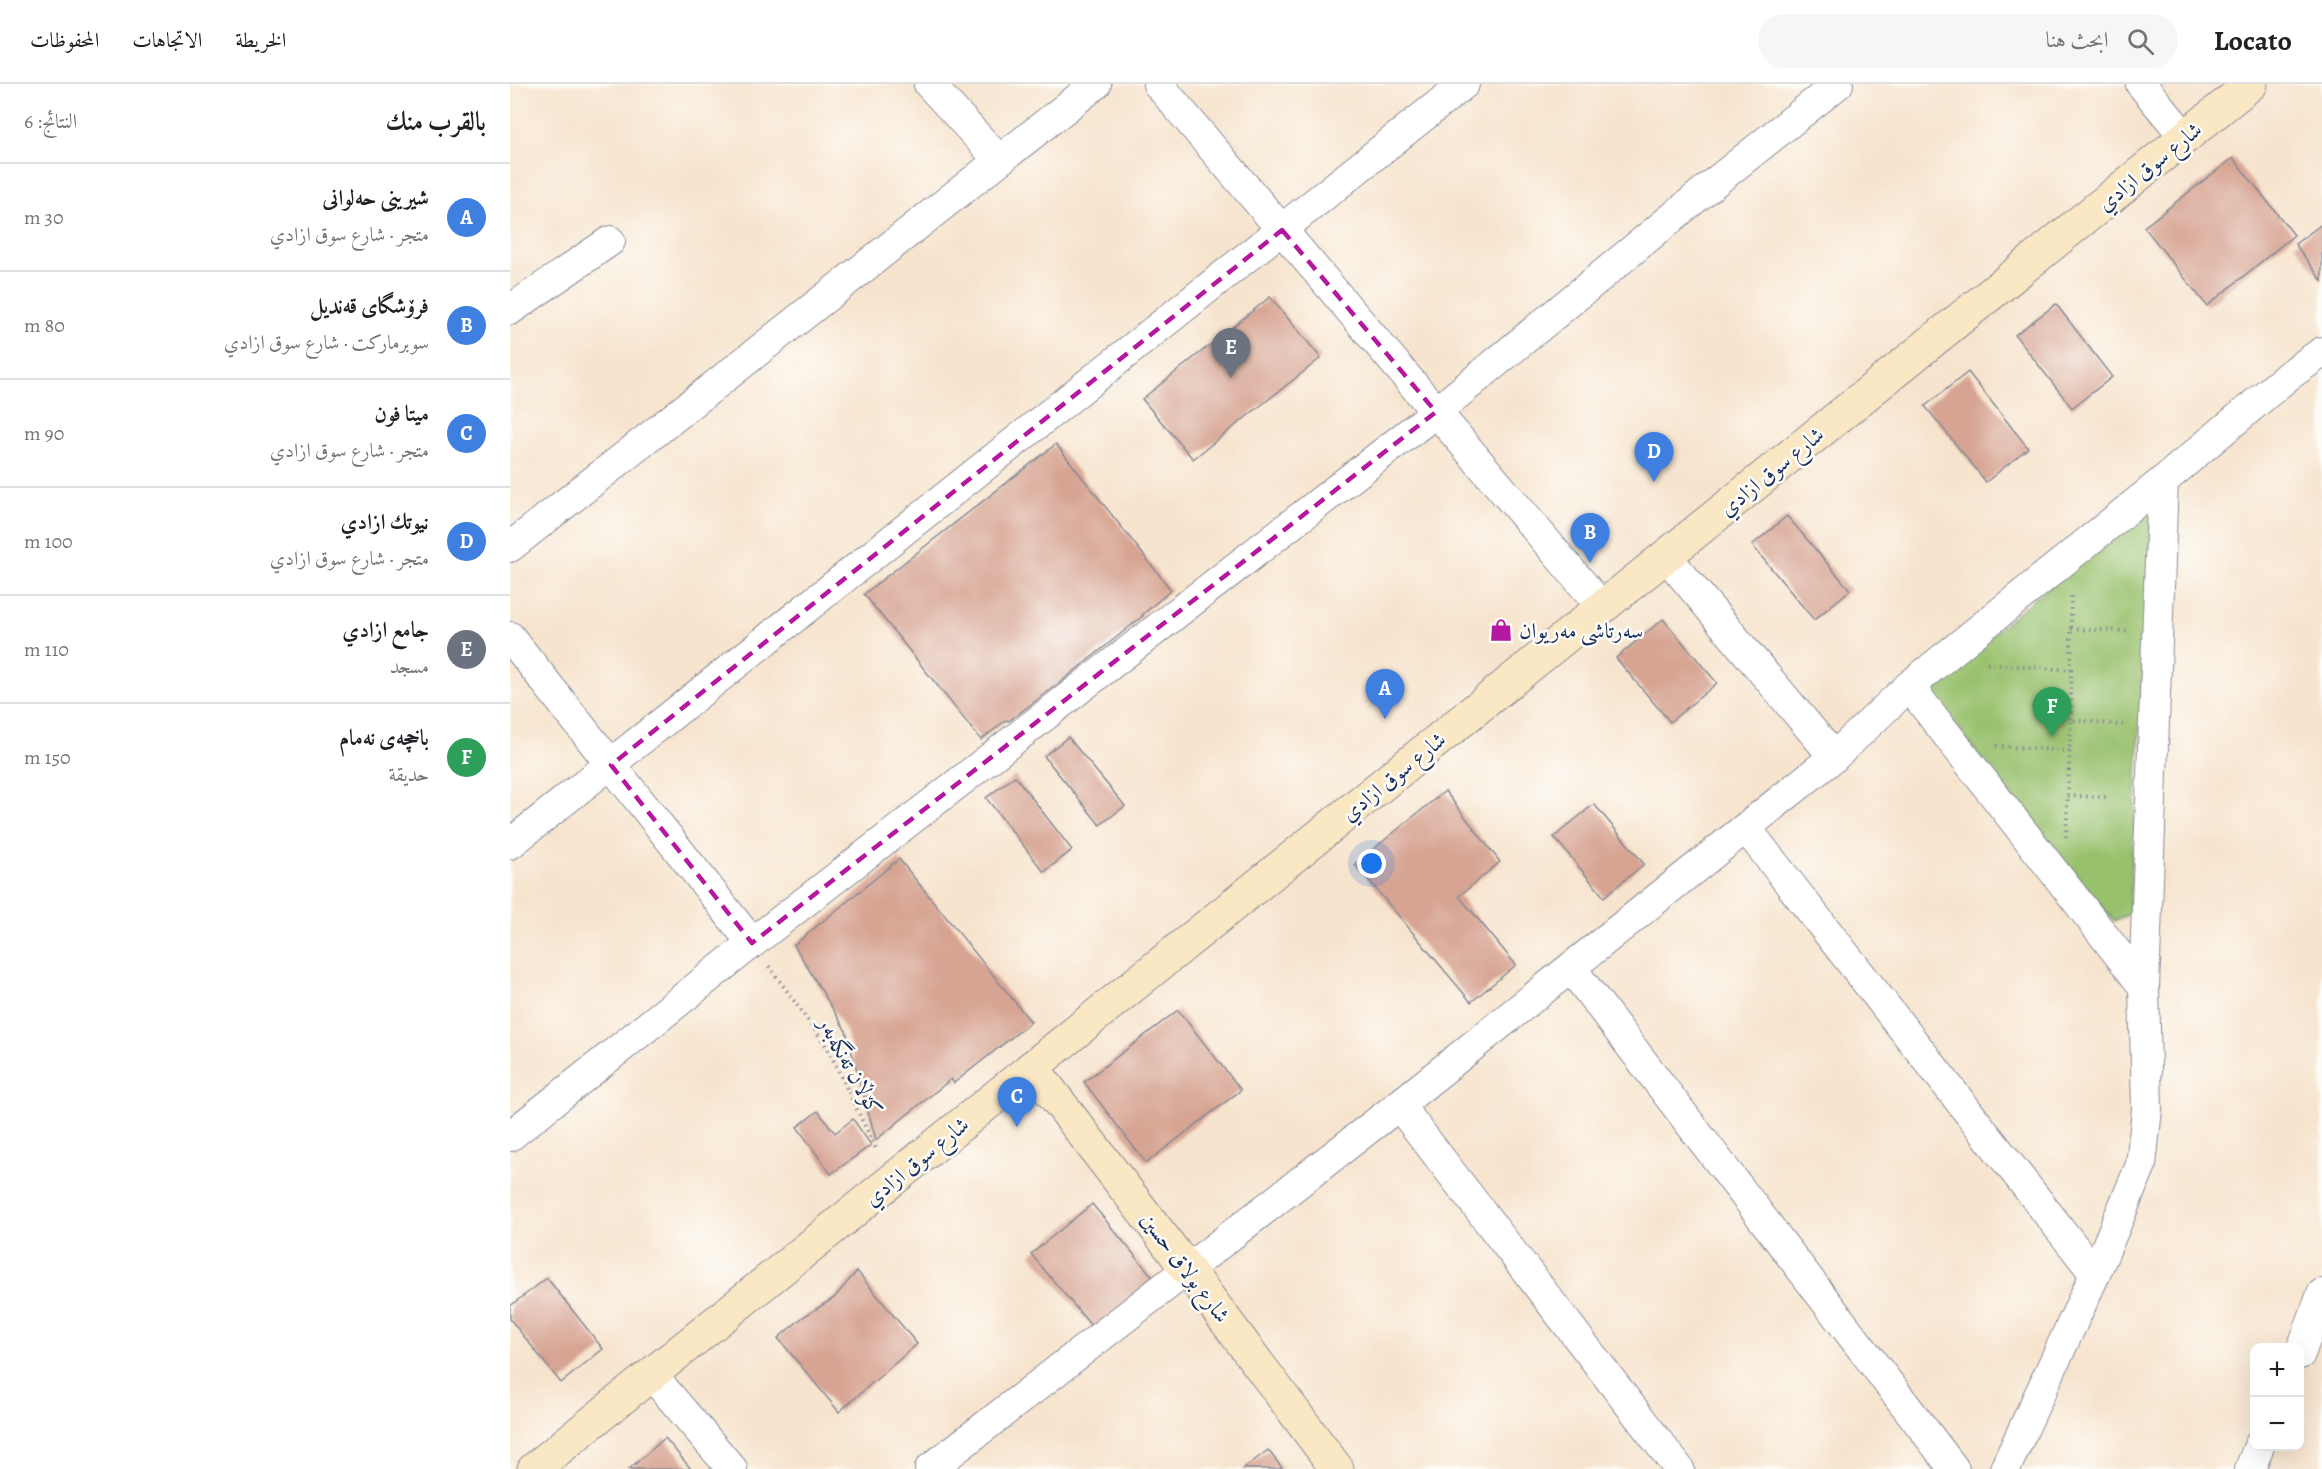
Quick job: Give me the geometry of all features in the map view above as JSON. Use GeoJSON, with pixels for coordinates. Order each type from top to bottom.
{"type":"FeatureCollection","features":[{"type":"Feature","properties":{"kind":"street"},"geometry":{"type":"LineString","coordinates":[[930,84],[999,160]]}},
{"type":"Feature","properties":{"kind":"street"},"geometry":{"type":"LineString","coordinates":[[510,547],[1096,84]]}},
{"type":"Feature","properties":{"kind":"street"},"geometry":{"type":"LineString","coordinates":[[1158,84],[1602,607]]}},
{"type":"Feature","properties":{"kind":"street"},"geometry":{"type":"LineString","coordinates":[[510,844],[1464,84]]}},
{"type":"Feature","properties":{"kind":"street"},"geometry":{"type":"LineString","coordinates":[[510,1136],[752,943],[1436,412],[1838,84]]}},
{"type":"Feature","properties":{"kind":"street"},"geometry":{"type":"LineString","coordinates":[[2140,84],[2185,137]]}},
{"type":"Feature","properties":{"kind":"street","name":"شارع سوق ازادي"},"geometry":{"type":"LineString","coordinates":[[534,1469],[2251,84]]}},
{"type":"Feature","properties":{"kind":"street"},"geometry":{"type":"LineString","coordinates":[[510,310],[610,241]]}},
{"type":"Feature","properties":{"kind":"street"},"geometry":{"type":"LineString","coordinates":[[930,1469],[1399,1105],[1746,828],[1834,757],[1909,686],[2163,481],[2288,376],[2322,352]]}},
{"type":"Feature","properties":{"kind":"street"},"geometry":{"type":"LineString","coordinates":[[2005,1469],[2095,1274],[2141,1165],[2147,1109],[2144,987],[2163,481]]}},
{"type":"Feature","properties":{"kind":"street"},"geometry":{"type":"LineString","coordinates":[[1666,556],[1834,757]]}},
{"type":"Feature","properties":{"kind":"street"},"geometry":{"type":"LineString","coordinates":[[510,637],[752,943]]}},
{"type":"Feature","properties":{"kind":"street"},"geometry":{"type":"LineString","coordinates":[[1909,686],[2144,987]]}},
{"type":"Feature","properties":{"kind":"street"},"geometry":{"type":"LineString","coordinates":[[1746,828],[2095,1274]]}},
{"type":"Feature","properties":{"kind":"street"},"geometry":{"type":"LineString","coordinates":[[1571,968],[1954,1469]]}},
{"type":"Feature","properties":{"kind":"street","name":"شارع بولاق حسين"},"geometry":{"type":"LineString","coordinates":[[1032,1067],[1337,1469]]}},
{"type":"Feature","properties":{"kind":"street"},"geometry":{"type":"LineString","coordinates":[[1399,1105],[1679,1469]]}},
{"type":"Feature","properties":{"kind":"street"},"geometry":{"type":"LineString","coordinates":[[2304,1343],[2322,1294]]}},
{"type":"Feature","properties":{"kind":"street"},"geometry":{"type":"LineString","coordinates":[[651,1374],[732,1469]]}},
{"type":"Feature","properties":{"kind":"street"},"geometry":{"type":"LineString","coordinates":[[2250,1469],[2257,1451]]}},
{"type":"Feature","properties":{"kind":"path"},"geometry":{"type":"LineString","coordinates":[[2066,838],[2071,720],[2070,585]]}},
{"type":"Feature","properties":{"kind":"path"},"geometry":{"type":"LineString","coordinates":[[2071,629],[2135,631]]}},
{"type":"Feature","properties":{"kind":"path"},"geometry":{"type":"LineString","coordinates":[[1987,664],[2071,670]]}},
{"type":"Feature","properties":{"kind":"path"},"geometry":{"type":"LineString","coordinates":[[2071,720],[2134,726]]}},
{"type":"Feature","properties":{"kind":"path"},"geometry":{"type":"LineString","coordinates":[[1988,745],[2070,751]]}},
{"type":"Feature","properties":{"kind":"path"},"geometry":{"type":"LineString","coordinates":[[2068,796],[2109,797]]}},
{"type":"Feature","properties":{"kind":"path","name":"کۆڵان تەنگەبەر"},"geometry":{"type":"LineString","coordinates":[[752,943],[827,1047],[890,1181]]}},
{"type":"Feature","properties":{"kind":"highlighted area"},"geometry":{"type":"Polygon","coordinates":[[[1282,230],[1436,412],[752,943],[611,765],[1282,230]]]}},
{"type":"Feature","properties":{"kind":"green space"},"geometry":{"type":"Polygon","coordinates":[[[2153,505],[2129,914],[2114,921],[2001,785],[1929,689],[2024,607],[2153,505]]]}},
{"type":"Feature","properties":{"kind":"building"},"geometry":{"type":"Polygon","coordinates":[[[2233,158],[2294,235],[2207,306],[2144,227],[2233,158]]]}},
{"type":"Feature","properties":{"kind":"building"},"geometry":{"type":"Polygon","coordinates":[[[2322,224],[2322,281],[2295,244],[2322,224]]]}},
{"type":"Feature","properties":{"kind":"building"},"geometry":{"type":"Polygon","coordinates":[[[1270,297],[1321,358],[1193,459],[1142,399],[1270,297]]]}},
{"type":"Feature","properties":{"kind":"building"},"geometry":{"type":"Polygon","coordinates":[[[2056,304],[2112,377],[2072,408],[2015,335],[2056,304]]]}},
{"type":"Feature","properties":{"kind":"building"},"geometry":{"type":"Polygon","coordinates":[[[1968,372],[2028,448],[1986,482],[1925,406],[1968,372]]]}},
{"type":"Feature","properties":{"kind":"building"},"geometry":{"type":"Polygon","coordinates":[[[1056,444],[1171,590],[1143,616],[1063,680],[981,740],[864,594],[1056,444]]]}},
{"type":"Feature","properties":{"kind":"building"},"geometry":{"type":"Polygon","coordinates":[[[1787,516],[1850,590],[1814,620],[1752,545],[1787,516]]]}},
{"type":"Feature","properties":{"kind":"building"},"geometry":{"type":"Polygon","coordinates":[[[1663,619],[1717,683],[1670,722],[1616,658],[1663,619]]]}},
{"type":"Feature","properties":{"kind":"building"},"geometry":{"type":"Polygon","coordinates":[[[1068,737],[1125,806],[1100,825],[1044,756],[1068,737]]]}},
{"type":"Feature","properties":{"kind":"building"},"geometry":{"type":"Polygon","coordinates":[[[1015,776],[1072,850],[1044,872],[986,798],[1015,776]]]}},
{"type":"Feature","properties":{"kind":"building"},"geometry":{"type":"Polygon","coordinates":[[[1445,791],[1500,862],[1459,896],[1516,965],[1471,1002],[1355,864],[1445,791]]]}},
{"type":"Feature","properties":{"kind":"building"},"geometry":{"type":"Polygon","coordinates":[[[1594,804],[1644,864],[1604,897],[1554,837],[1594,804]]]}},
{"type":"Feature","properties":{"kind":"building"},"geometry":{"type":"Polygon","coordinates":[[[899,859],[1031,1022],[954,1083],[951,1079],[876,1140],[846,1031],[794,945],[899,859]]]}},
{"type":"Feature","properties":{"kind":"building"},"geometry":{"type":"Polygon","coordinates":[[[1178,1010],[1241,1090],[1146,1163],[1084,1082],[1178,1010]]]}},
{"type":"Feature","properties":{"kind":"building"},"geometry":{"type":"Polygon","coordinates":[[[818,1111],[835,1133],[853,1119],[871,1145],[831,1174],[797,1127],[818,1111]]]}},
{"type":"Feature","properties":{"kind":"building"},"geometry":{"type":"Polygon","coordinates":[[[1092,1204],[1157,1282],[1097,1333],[1031,1254],[1092,1204]]]}},
{"type":"Feature","properties":{"kind":"building"},"geometry":{"type":"Polygon","coordinates":[[[857,1271],[917,1344],[839,1412],[778,1338],[803,1317],[834,1298],[857,1271]]]}},
{"type":"Feature","properties":{"kind":"building"},"geometry":{"type":"Polygon","coordinates":[[[547,1278],[603,1349],[561,1383],[510,1319],[510,1306],[547,1278]]]}},
{"type":"Feature","properties":{"kind":"building"},"geometry":{"type":"Polygon","coordinates":[[[665,1438],[691,1469],[629,1469],[665,1438]]]}},
{"type":"Feature","properties":{"kind":"building"},"geometry":{"type":"Polygon","coordinates":[[[1268,1450],[1283,1469],[1243,1469],[1268,1450]]]}},
{"type":"Feature","properties":{"kind":"place","name":"جامع ازادي"},"geometry":{"type":"Point","coordinates":[1231,378]}},
{"type":"Feature","properties":{"kind":"place","name":"نيوتك ازادي"},"geometry":{"type":"Point","coordinates":[1654,482]}},
{"type":"Feature","properties":{"kind":"place","name":"فرۆشگای قەندیل"},"geometry":{"type":"Point","coordinates":[1590,563]}},
{"type":"Feature","properties":{"kind":"place","name":"سەرتاشی مەریوان"},"geometry":{"type":"Point","coordinates":[1501,630]}},
{"type":"Feature","properties":{"kind":"place","name":"شیرینی حەلوانی"},"geometry":{"type":"Point","coordinates":[1385,719]}},
{"type":"Feature","properties":{"kind":"place","name":"باخچەی نەمام"},"geometry":{"type":"Point","coordinates":[2052,737]}},
{"type":"Feature","properties":{"kind":"place","name":"ميتا فون"},"geometry":{"type":"Point","coordinates":[1017,1127]}}]}
